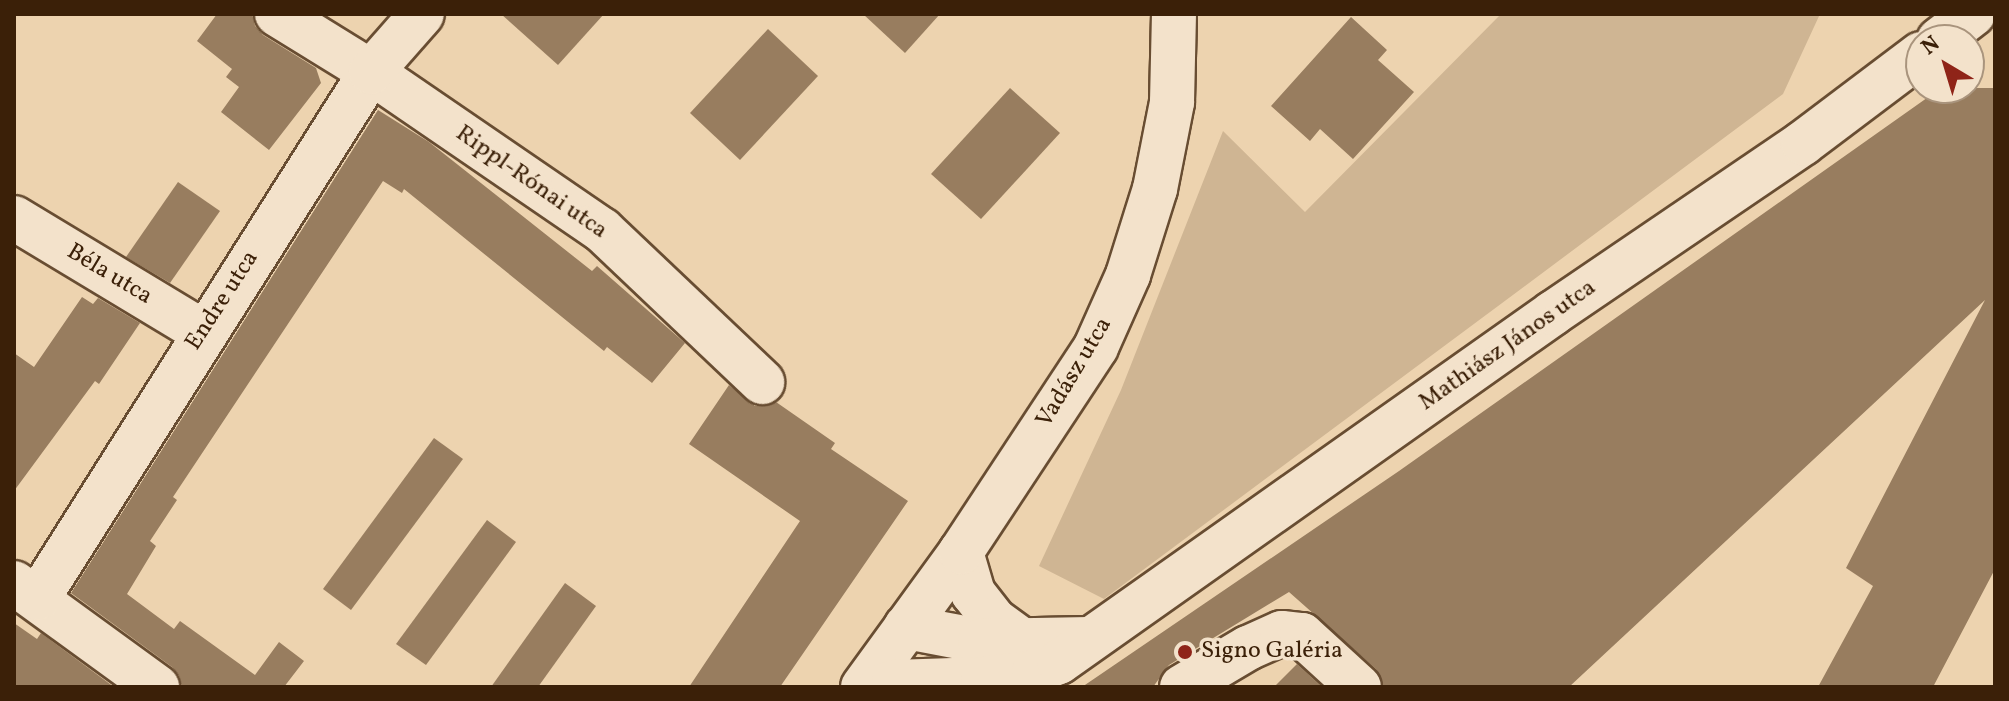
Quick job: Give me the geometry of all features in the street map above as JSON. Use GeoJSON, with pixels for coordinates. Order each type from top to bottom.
{"type":"FeatureCollection","features":[{"type":"Feature","properties":{"kind":"street","name":"Rippl-Rónai utca"},"geometry":{"type":"LineString","coordinates":[[277,14],[371,72],[602,230],[762,382]]}},
{"type":"Feature","properties":{"kind":"street","name":"Endre utca"},"geometry":{"type":"LineString","coordinates":[[26,590],[203,332],[371,72],[422,14]]}},
{"type":"Feature","properties":{"kind":"street","name":"Vadász utca"},"geometry":{"type":"LineString","coordinates":[[863,687],[961,552],[1096,347],[1128,275],[1155,189],[1172,102],[1174,14]]}},
{"type":"Feature","properties":{"kind":"street","name":"Mathiász János utca"},"geometry":{"type":"LineString","coordinates":[[880,687],[894,682],[978,683],[1034,672],[1095,638],[1553,313],[1803,143],[1905,66]]}},
{"type":"Feature","properties":{"kind":"street","name":"Béla utca"},"geometry":{"type":"LineString","coordinates":[[14,218],[203,332]]}},
{"type":"Feature","properties":{"kind":"street"},"geometry":{"type":"LineString","coordinates":[[961,552],[973,593],[994,620],[1022,640]]}},
{"type":"Feature","properties":{"kind":"street"},"geometry":{"type":"LineString","coordinates":[[26,590],[157,687]]}},
{"type":"Feature","properties":{"kind":"street"},"geometry":{"type":"LineString","coordinates":[[906,627],[980,641],[1095,638]]}},
{"type":"Feature","properties":{"kind":"street"},"geometry":{"type":"LineString","coordinates":[[1182,687],[1248,648],[1282,633],[1302,635],[1359,687]]}},
{"type":"Feature","properties":{"kind":"shaded area"},"geometry":{"type":"Polygon","coordinates":[[[1501,14],[1820,14],[1783,94],[1104,599],[1039,566],[1121,390],[1223,131],[1305,212],[1501,14]]]}},
{"type":"Feature","properties":{"kind":"building"},"geometry":{"type":"Polygon","coordinates":[[[217,14],[252,14],[255,26],[263,35],[316,68],[321,83],[269,150],[221,112],[239,87],[226,77],[232,69],[197,41],[217,14]]]}},
{"type":"Feature","properties":{"kind":"building"},"geometry":{"type":"Polygon","coordinates":[[[501,14],[604,14],[558,65],[501,14]]]}},
{"type":"Feature","properties":{"kind":"building"},"geometry":{"type":"Polygon","coordinates":[[[863,14],[940,14],[905,53],[863,14]]]}},
{"type":"Feature","properties":{"kind":"building"},"geometry":{"type":"Polygon","coordinates":[[[1351,17],[1387,50],[1378,60],[1414,92],[1353,159],[1320,129],[1310,141],[1271,106],[1351,17]]]}},
{"type":"Feature","properties":{"kind":"building"},"geometry":{"type":"Polygon","coordinates":[[[768,29],[818,76],[740,160],[690,113],[768,29]]]}},
{"type":"Feature","properties":{"kind":"building"},"geometry":{"type":"Polygon","coordinates":[[[1010,88],[1060,133],[981,219],[931,174],[1010,88]]]}},
{"type":"Feature","properties":{"kind":"building"},"geometry":{"type":"Polygon","coordinates":[[[1985,88],[1995,88],[1995,569],[1933,687],[1818,687],[1873,586],[1846,568],[1985,300],[1569,687],[1383,687],[1376,669],[1289,592],[1169,665],[1153,687],[1082,687],[1399,471],[1918,104],[1985,104],[1985,88]]]}},
{"type":"Feature","properties":{"kind":"building"},"geometry":{"type":"Polygon","coordinates":[[[378,110],[429,142],[592,271],[597,266],[685,343],[652,383],[607,347],[604,351],[404,189],[402,193],[383,181],[173,497],[177,500],[150,541],[156,546],[127,594],[174,629],[180,621],[255,675],[279,642],[304,661],[284,687],[182,687],[172,667],[71,593],[378,110]]]}},
{"type":"Feature","properties":{"kind":"building"},"geometry":{"type":"Polygon","coordinates":[[[178,182],[220,211],[170,283],[126,257],[178,182]]]}},
{"type":"Feature","properties":{"kind":"building"},"geometry":{"type":"Polygon","coordinates":[[[82,297],[93,304],[98,298],[140,323],[99,384],[95,381],[14,491],[14,353],[34,367],[82,297]]]}},
{"type":"Feature","properties":{"kind":"building"},"geometry":{"type":"Polygon","coordinates":[[[729,385],[755,406],[776,402],[835,443],[831,449],[908,501],[780,687],[689,687],[800,521],[689,444],[729,385]]]}},
{"type":"Feature","properties":{"kind":"building"},"geometry":{"type":"Polygon","coordinates":[[[434,438],[463,459],[351,610],[323,589],[434,438]]]}},
{"type":"Feature","properties":{"kind":"building"},"geometry":{"type":"Polygon","coordinates":[[[487,520],[516,542],[426,665],[396,644],[487,520]]]}},
{"type":"Feature","properties":{"kind":"building"},"geometry":{"type":"Polygon","coordinates":[[[565,583],[596,606],[538,687],[491,687],[565,583]]]}},
{"type":"Feature","properties":{"kind":"building"},"geometry":{"type":"Polygon","coordinates":[[[14,623],[37,639],[41,633],[114,687],[14,687],[14,623]]]}},
{"type":"Feature","properties":{"kind":"building"},"geometry":{"type":"Polygon","coordinates":[[[1297,664],[1322,687],[1274,687],[1297,664]]]}},
{"type":"Feature","properties":{"kind":"place","name":"Signo Galéria"},"geometry":{"type":"Point","coordinates":[1185,652]}}]}
